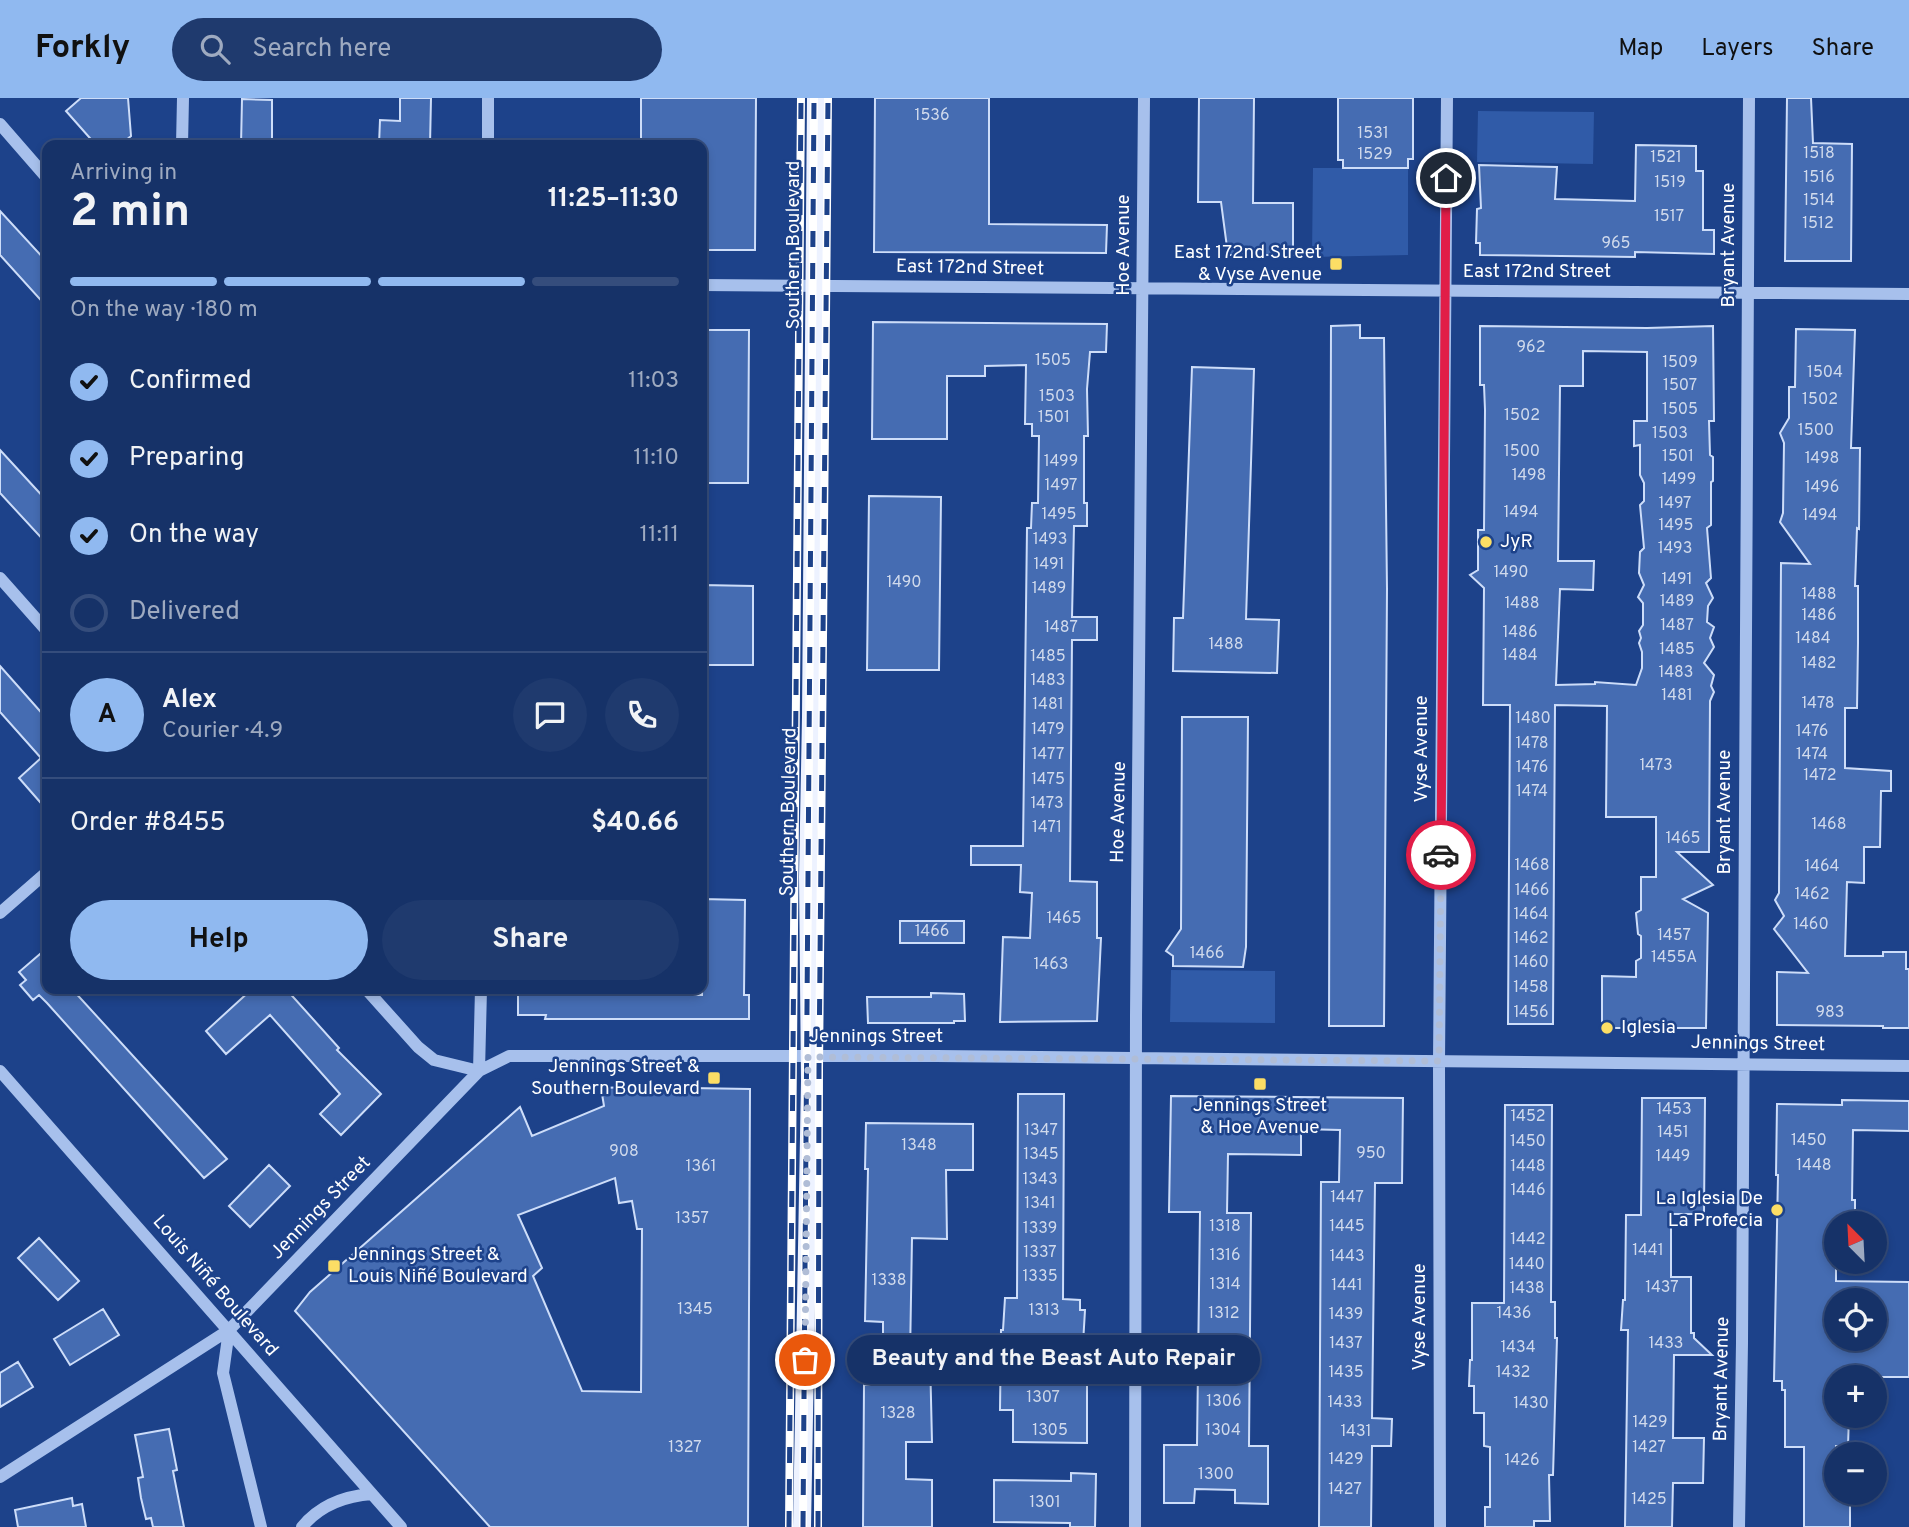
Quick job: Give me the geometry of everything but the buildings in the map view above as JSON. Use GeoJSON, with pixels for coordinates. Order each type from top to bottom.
{"type":"FeatureCollection","features":[{"type":"Feature","properties":{"kind":"main road","name":"Southern Boulevard"},"geometry":{"type":"LineString","coordinates":[[802,1527],[816,98]]}},
{"type":"Feature","properties":{"kind":"street"},"geometry":{"type":"LineString","coordinates":[[182,140],[183,98]]}},
{"type":"Feature","properties":{"kind":"street"},"geometry":{"type":"LineString","coordinates":[[488,98],[488,140]]}},
{"type":"Feature","properties":{"kind":"street","name":"Hoe Avenue"},"geometry":{"type":"LineString","coordinates":[[1135,1527],[1144,98]]}},
{"type":"Feature","properties":{"kind":"street","name":"Vyse Avenue"},"geometry":{"type":"LineString","coordinates":[[1440,1527],[1439,1061],[1447,98]]}},
{"type":"Feature","properties":{"kind":"street","name":"Bryant Avenue"},"geometry":{"type":"LineString","coordinates":[[1739,1527],[1749,98]]}},
{"type":"Feature","properties":{"kind":"street"},"geometry":{"type":"LineString","coordinates":[[0,124],[42,172]]}},
{"type":"Feature","properties":{"kind":"street","name":"East 172nd Street"},"geometry":{"type":"LineString","coordinates":[[707,285],[1909,294]]}},
{"type":"Feature","properties":{"kind":"street"},"geometry":{"type":"LineString","coordinates":[[0,578],[42,625]]}},
{"type":"Feature","properties":{"kind":"street"},"geometry":{"type":"LineString","coordinates":[[0,913],[42,876]]}},
{"type":"Feature","properties":{"kind":"street"},"geometry":{"type":"LineString","coordinates":[[370,994],[418,1047],[434,1060],[479,1071],[481,994]]}},
{"type":"Feature","properties":{"kind":"street","name":"Jennings Street"},"geometry":{"type":"LineString","coordinates":[[0,1477],[229,1330],[479,1071],[509,1056],[1909,1066]]}},
{"type":"Feature","properties":{"kind":"street","name":"Louis Niñé Boulevard"},"geometry":{"type":"LineString","coordinates":[[0,1071],[401,1527]]}},
{"type":"Feature","properties":{"kind":"street"},"geometry":{"type":"LineString","coordinates":[[229,1330],[223,1373],[261,1527]]}},
{"type":"Feature","properties":{"kind":"street"},"geometry":{"type":"LineString","coordinates":[[302,1527],[310,1517],[331,1504],[352,1496],[372,1494]]}},
{"type":"Feature","properties":{"kind":"shaded area"},"geometry":{"type":"Polygon","coordinates":[[[1478,111],[1594,112],[1593,164],[1477,162],[1478,111]]]}},
{"type":"Feature","properties":{"kind":"shaded area"},"geometry":{"type":"Polygon","coordinates":[[[1313,168],[1408,168],[1408,255],[1312,257],[1313,168]]]}},
{"type":"Feature","properties":{"kind":"shaded area"},"geometry":{"type":"Polygon","coordinates":[[[1171,970],[1275,971],[1275,1023],[1170,1022],[1171,970]]]}},
{"type":"Feature","properties":{"kind":"railway"},"geometry":{"type":"LineString","coordinates":[[789,1527],[801,98]]}},
{"type":"Feature","properties":{"kind":"railway"},"geometry":{"type":"LineString","coordinates":[[803,1527],[814,98]]}},
{"type":"Feature","properties":{"kind":"railway"},"geometry":{"type":"LineString","coordinates":[[818,1527],[819,1069],[828,98]]}},
{"type":"Feature","properties":{"kind":"way so far"},"geometry":{"type":"LineString","coordinates":[[805,1360],[810,1081],[808,1057],[1439,1061],[1441,855]]}},
{"type":"Feature","properties":{"kind":"place","name":"East 172nd Street & Vyse Avenue"},"geometry":{"type":"Point","coordinates":[1336,264]}},
{"type":"Feature","properties":{"kind":"place","name":"JyR"},"geometry":{"type":"Point","coordinates":[1486,542]}},
{"type":"Feature","properties":{"kind":"place","name":"Iglesia"},"geometry":{"type":"Point","coordinates":[1607,1028]}},
{"type":"Feature","properties":{"kind":"place","name":"Jennings Street & Southern Boulevard"},"geometry":{"type":"Point","coordinates":[714,1078]}},
{"type":"Feature","properties":{"kind":"place","name":"Jennings Street & Hoe Avenue"},"geometry":{"type":"Point","coordinates":[1260,1084]}},
{"type":"Feature","properties":{"kind":"place","name":"La Iglesia De La Profecia"},"geometry":{"type":"Point","coordinates":[1777,1210]}},
{"type":"Feature","properties":{"kind":"place","name":"Jennings Street & Louis Niñé Boulevard"},"geometry":{"type":"Point","coordinates":[334,1266]}},
{"type":"Feature","properties":{"kind":"place","name":"Beauty and the Beast Auto Repair"},"geometry":{"type":"Point","coordinates":[805,1360]}},
{"type":"Feature","properties":{"kind":"route"},"geometry":{"type":"LineString","coordinates":[[1441,855],[1446,178]]}}]}
